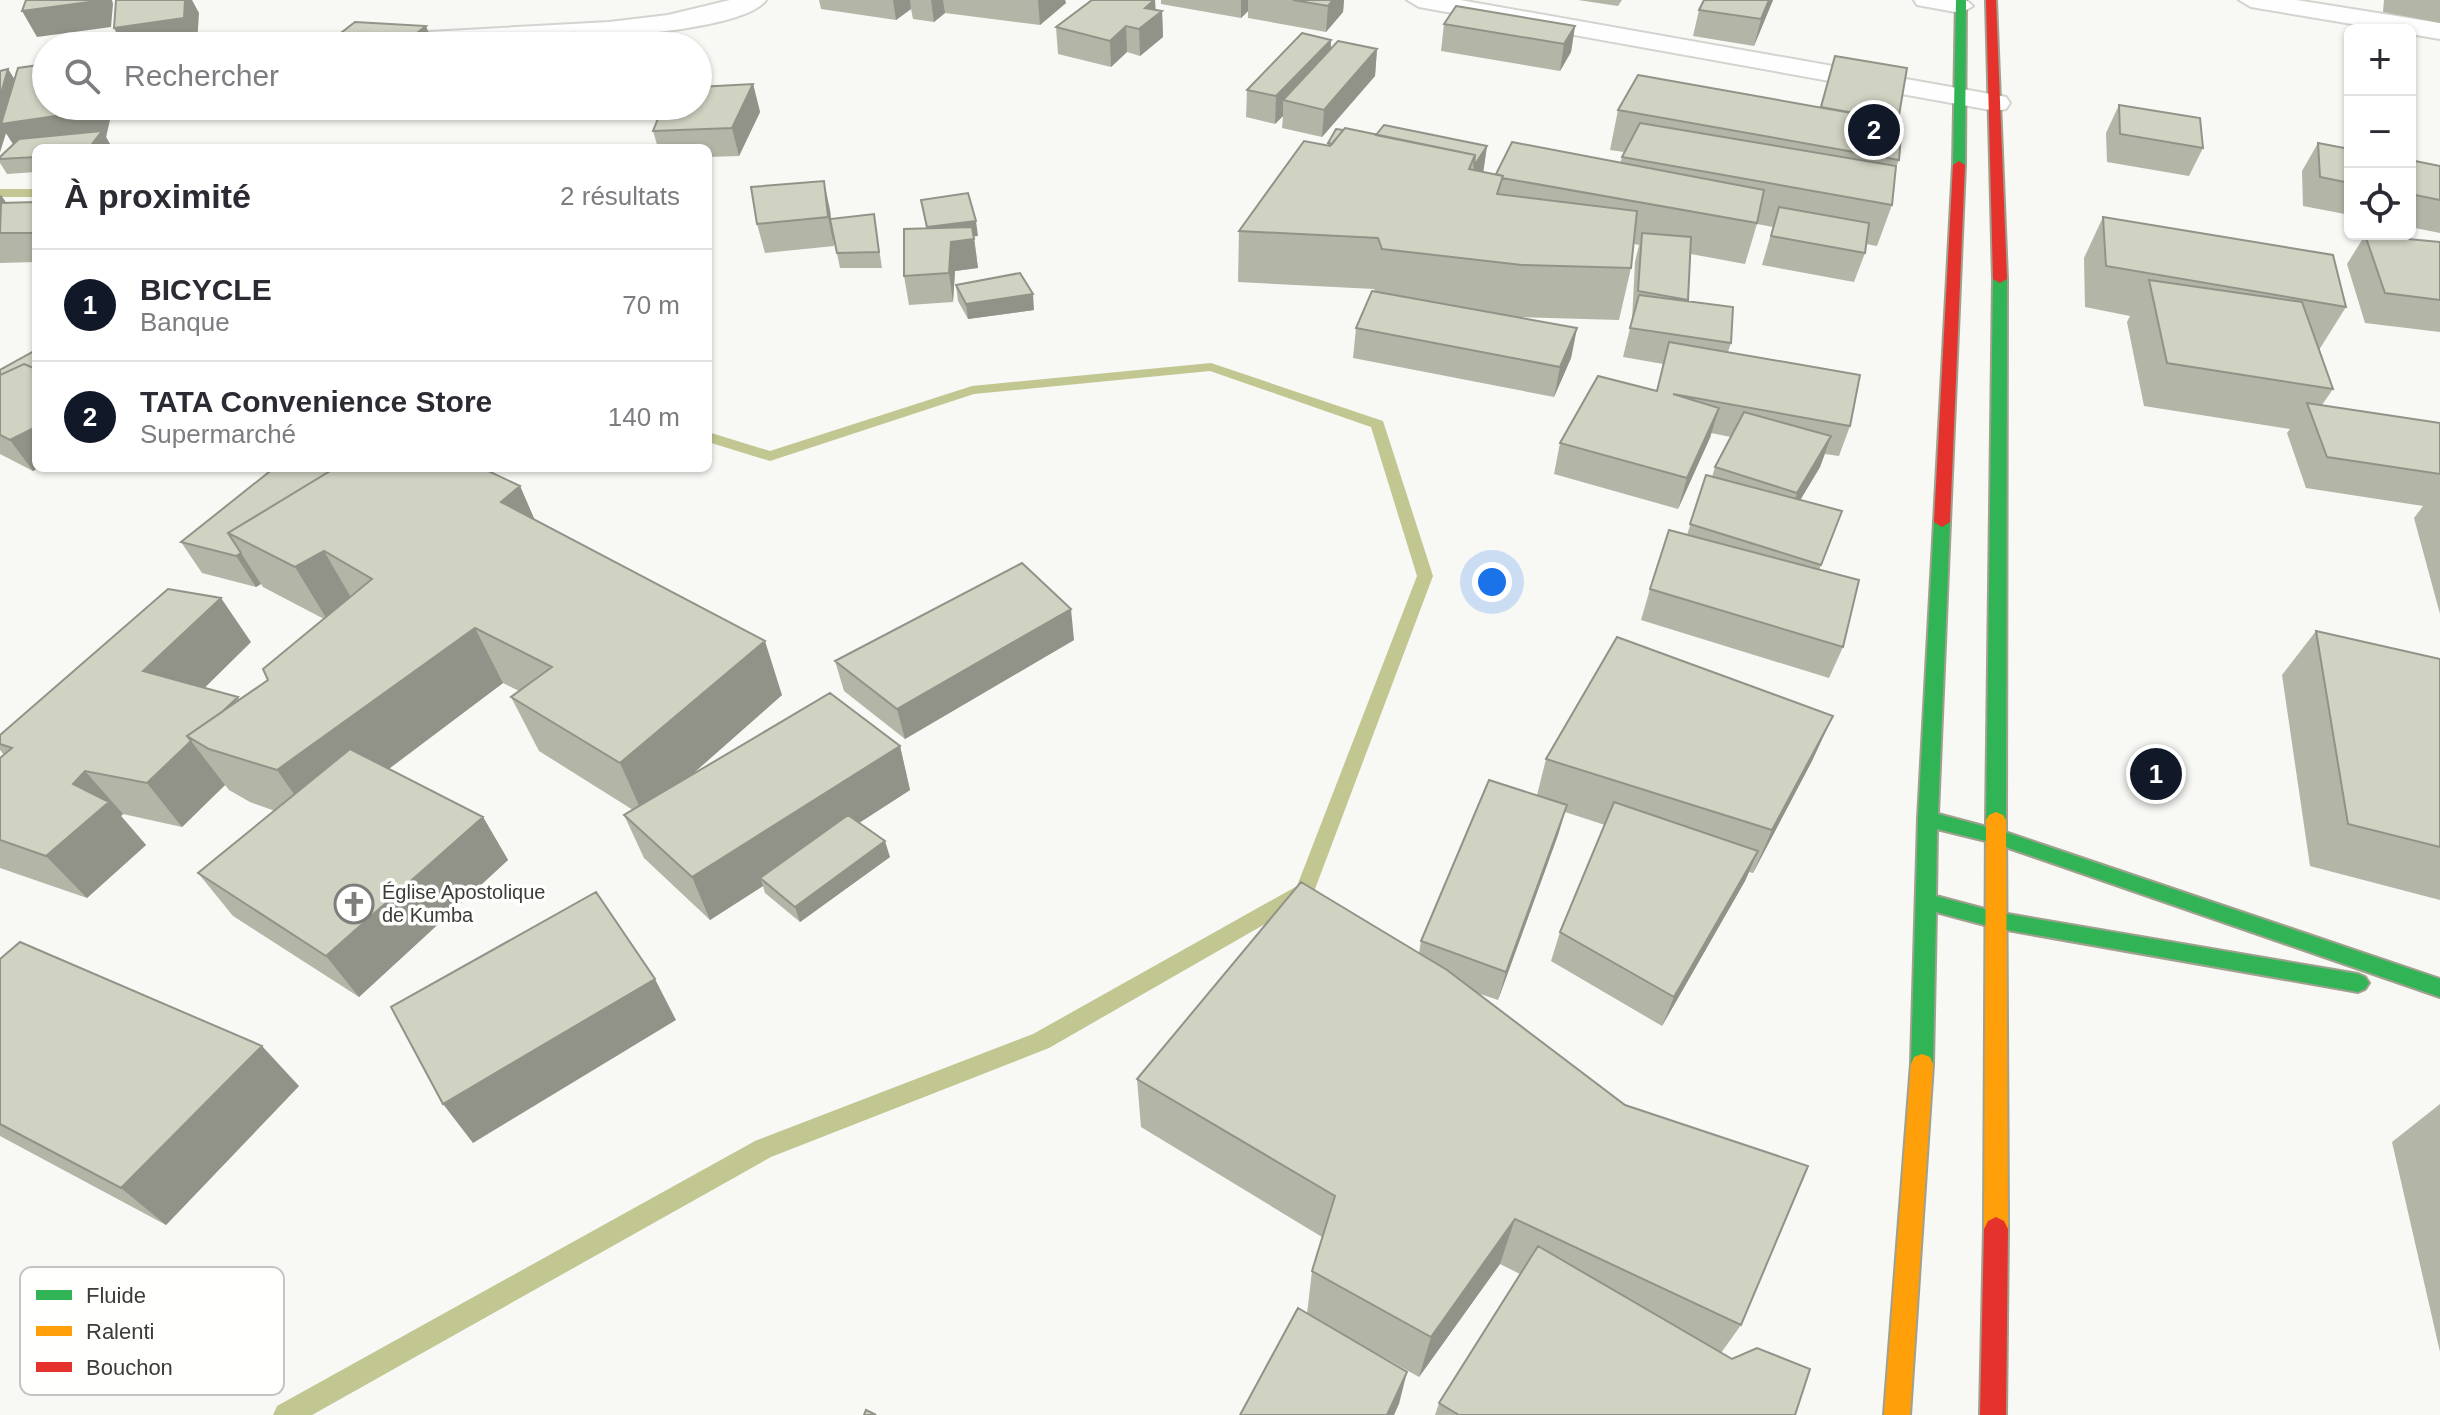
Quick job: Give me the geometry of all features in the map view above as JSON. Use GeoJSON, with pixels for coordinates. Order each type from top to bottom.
{"type":"FeatureCollection","features":[{"type":"Feature","properties":{"kind":"highway"},"geometry":{"type":"LineString","coordinates":[[1991,0],[2000,221],[1995,836],[1998,1244],[1993,1415]]}},
{"type":"Feature","properties":{"kind":"highway"},"geometry":{"type":"LineString","coordinates":[[1897,1415],[1914,1216],[1928,902],[1928,819],[1961,97],[1961,3]]}},
{"type":"Feature","properties":{"kind":"highway"},"geometry":{"type":"LineString","coordinates":[[1928,819],[1995,836],[2440,988]]}},
{"type":"Feature","properties":{"kind":"highway"},"geometry":{"type":"LineString","coordinates":[[1928,902],[1996,920],[2440,997]]}},
{"type":"Feature","properties":{"kind":"street"},"geometry":{"type":"LineString","coordinates":[[564,32],[674,21],[729,10],[754,0]]}},
{"type":"Feature","properties":{"kind":"street"},"geometry":{"type":"LineString","coordinates":[[1419,0],[1711,49],[1996,103]]}},
{"type":"Feature","properties":{"kind":"street"},"geometry":{"type":"LineString","coordinates":[[1926,0],[1961,3]]}},
{"type":"Feature","properties":{"kind":"street"},"geometry":{"type":"LineString","coordinates":[[2251,0],[2440,31]]}},
{"type":"Feature","properties":{"kind":"building"},"geometry":{"type":"Polygon","coordinates":[[[26,0],[97,0],[97,1],[22,11],[26,0]]]}},
{"type":"Feature","properties":{"kind":"building"},"geometry":{"type":"Polygon","coordinates":[[[116,0],[185,0],[184,18],[114,28],[116,0]]]}},
{"type":"Feature","properties":{"kind":"building"},"geometry":{"type":"Polygon","coordinates":[[[1092,0],[1154,0],[1145,8],[1162,11],[1139,29],[1126,26],[1110,41],[1056,27],[1092,0]]]}},
{"type":"Feature","properties":{"kind":"building"},"geometry":{"type":"Polygon","coordinates":[[[1293,0],[1333,0],[1328,6],[1293,0]]]}},
{"type":"Feature","properties":{"kind":"building"},"geometry":{"type":"Polygon","coordinates":[[[1704,0],[1769,0],[1761,19],[1699,10],[1704,0]]]}},
{"type":"Feature","properties":{"kind":"building"},"geometry":{"type":"Polygon","coordinates":[[[1456,6],[1575,26],[1564,44],[1444,24],[1456,6]]]}},
{"type":"Feature","properties":{"kind":"building"},"geometry":{"type":"Polygon","coordinates":[[[355,22],[426,26],[418,32],[342,32],[355,22]]]}},
{"type":"Feature","properties":{"kind":"building"},"geometry":{"type":"Polygon","coordinates":[[[1302,33],[1331,40],[1276,96],[1247,90],[1302,33]]]}},
{"type":"Feature","properties":{"kind":"building"},"geometry":{"type":"Polygon","coordinates":[[[1338,41],[1377,49],[1324,110],[1283,100],[1338,41]]]}},
{"type":"Feature","properties":{"kind":"building"},"geometry":{"type":"Polygon","coordinates":[[[1835,56],[1907,68],[1898,121],[1821,107],[1835,56]]]}},
{"type":"Feature","properties":{"kind":"building"},"geometry":{"type":"Polygon","coordinates":[[[32,66],[32,119],[1,124],[18,68],[32,66]]]}},
{"type":"Feature","properties":{"kind":"building"},"geometry":{"type":"Polygon","coordinates":[[[8,69],[2,90],[0,91],[0,71],[8,69]]]}},
{"type":"Feature","properties":{"kind":"building"},"geometry":{"type":"Polygon","coordinates":[[[1638,75],[1902,122],[1899,160],[1618,110],[1638,75]]]}},
{"type":"Feature","properties":{"kind":"building"},"geometry":{"type":"Polygon","coordinates":[[[753,84],[732,128],[653,131],[657,120],[712,120],[712,86],[753,84]]]}},
{"type":"Feature","properties":{"kind":"building"},"geometry":{"type":"Polygon","coordinates":[[[2119,105],[2200,118],[2203,148],[2120,134],[2119,105]]]}},
{"type":"Feature","properties":{"kind":"building"},"geometry":{"type":"Polygon","coordinates":[[[1640,123],[1896,166],[1892,205],[1622,157],[1640,123]]]}},
{"type":"Feature","properties":{"kind":"building"},"geometry":{"type":"Polygon","coordinates":[[[1384,125],[1487,146],[1474,166],[1475,155],[1376,135],[1384,125]]]}},
{"type":"Feature","properties":{"kind":"building"},"geometry":{"type":"Polygon","coordinates":[[[1345,128],[1475,155],[1469,169],[1503,176],[1497,194],[1637,211],[1631,268],[1522,265],[1382,249],[1378,238],[1239,231],[1304,141],[1330,146],[1345,128]]]}},
{"type":"Feature","properties":{"kind":"building"},"geometry":{"type":"Polygon","coordinates":[[[1336,129],[1343,130],[1332,144],[1328,143],[1336,129]]]}},
{"type":"Feature","properties":{"kind":"building"},"geometry":{"type":"Polygon","coordinates":[[[102,131],[92,144],[32,144],[32,157],[0,159],[19,139],[102,131]]]}},
{"type":"Feature","properties":{"kind":"building"},"geometry":{"type":"Polygon","coordinates":[[[1512,142],[1764,190],[1757,223],[1502,178],[1496,174],[1512,142]]]}},
{"type":"Feature","properties":{"kind":"building"},"geometry":{"type":"Polygon","coordinates":[[[2318,143],[2344,148],[2344,182],[2320,177],[2318,143]]]}},
{"type":"Feature","properties":{"kind":"building"},"geometry":{"type":"Polygon","coordinates":[[[2416,161],[2440,166],[2440,200],[2416,195],[2416,161]]]}},
{"type":"Feature","properties":{"kind":"building"},"geometry":{"type":"Polygon","coordinates":[[[824,181],[828,217],[757,224],[751,187],[824,181]]]}},
{"type":"Feature","properties":{"kind":"building"},"geometry":{"type":"Polygon","coordinates":[[[968,193],[976,221],[927,227],[921,200],[968,193]]]}},
{"type":"Feature","properties":{"kind":"building"},"geometry":{"type":"Polygon","coordinates":[[[32,202],[32,233],[0,233],[1,203],[32,202]]]}},
{"type":"Feature","properties":{"kind":"building"},"geometry":{"type":"Polygon","coordinates":[[[1779,207],[1869,223],[1865,253],[1771,236],[1779,207]]]}},
{"type":"Feature","properties":{"kind":"building"},"geometry":{"type":"Polygon","coordinates":[[[874,214],[879,252],[837,253],[830,219],[874,214]]]}},
{"type":"Feature","properties":{"kind":"building"},"geometry":{"type":"Polygon","coordinates":[[[2103,217],[2333,255],[2346,307],[2106,266],[2103,217]]]}},
{"type":"Feature","properties":{"kind":"building"},"geometry":{"type":"Polygon","coordinates":[[[972,227],[974,239],[951,242],[949,273],[904,276],[904,229],[972,227]]]}},
{"type":"Feature","properties":{"kind":"building"},"geometry":{"type":"Polygon","coordinates":[[[1642,233],[1691,237],[1688,300],[1638,291],[1642,233]]]}},
{"type":"Feature","properties":{"kind":"building"},"geometry":{"type":"Polygon","coordinates":[[[2367,240],[2440,242],[2440,300],[2385,293],[2367,240]]]}},
{"type":"Feature","properties":{"kind":"building"},"geometry":{"type":"Polygon","coordinates":[[[1020,273],[1033,294],[966,304],[956,285],[1020,273]]]}},
{"type":"Feature","properties":{"kind":"building"},"geometry":{"type":"Polygon","coordinates":[[[2149,280],[2302,302],[2333,389],[2167,363],[2149,280]]]}},
{"type":"Feature","properties":{"kind":"building"},"geometry":{"type":"Polygon","coordinates":[[[1372,291],[1577,328],[1560,367],[1356,328],[1372,291]]]}},
{"type":"Feature","properties":{"kind":"building"},"geometry":{"type":"Polygon","coordinates":[[[1639,295],[1733,307],[1731,343],[1630,328],[1639,295]]]}},
{"type":"Feature","properties":{"kind":"building"},"geometry":{"type":"Polygon","coordinates":[[[1669,342],[1860,375],[1850,426],[1673,394],[1719,408],[1687,478],[1560,443],[1598,376],[1657,391],[1669,342]]]}},
{"type":"Feature","properties":{"kind":"building"},"geometry":{"type":"Polygon","coordinates":[[[32,352],[32,367],[24,364],[0,375],[0,370],[32,352]]]}},
{"type":"Feature","properties":{"kind":"building"},"geometry":{"type":"Polygon","coordinates":[[[24,364],[32,367],[32,429],[10,440],[0,435],[0,375],[24,364]]]}},
{"type":"Feature","properties":{"kind":"building"},"geometry":{"type":"Polygon","coordinates":[[[2307,403],[2440,423],[2440,474],[2327,457],[2307,403]]]}},
{"type":"Feature","properties":{"kind":"building"},"geometry":{"type":"Polygon","coordinates":[[[1744,412],[1831,436],[1797,493],[1715,467],[1744,412]]]}},
{"type":"Feature","properties":{"kind":"building"},"geometry":{"type":"Polygon","coordinates":[[[269,472],[328,472],[228,533],[241,553],[236,556],[181,542],[269,472]]]}},
{"type":"Feature","properties":{"kind":"building"},"geometry":{"type":"Polygon","coordinates":[[[328,472],[490,472],[520,486],[501,502],[765,641],[620,763],[511,697],[552,667],[475,628],[277,770],[209,749],[187,736],[268,680],[263,669],[372,579],[324,551],[295,567],[228,533],[328,472]]]}},
{"type":"Feature","properties":{"kind":"building"},"geometry":{"type":"Polygon","coordinates":[[[1706,475],[1842,511],[1821,565],[1690,524],[1706,475]]]}},
{"type":"Feature","properties":{"kind":"building"},"geometry":{"type":"Polygon","coordinates":[[[1669,530],[1859,580],[1843,647],[1650,589],[1669,530]]]}},
{"type":"Feature","properties":{"kind":"building"},"geometry":{"type":"Polygon","coordinates":[[[1022,563],[1071,609],[897,709],[835,661],[1022,563]]]}},
{"type":"Feature","properties":{"kind":"building"},"geometry":{"type":"Polygon","coordinates":[[[168,589],[221,598],[143,671],[238,697],[187,736],[191,741],[147,783],[85,771],[73,784],[109,802],[46,856],[0,840],[0,758],[12,748],[0,744],[0,735],[168,589]]]}},
{"type":"Feature","properties":{"kind":"building"},"geometry":{"type":"Polygon","coordinates":[[[2316,631],[2440,659],[2440,847],[2348,824],[2316,631]]]}},
{"type":"Feature","properties":{"kind":"building"},"geometry":{"type":"Polygon","coordinates":[[[1617,637],[1833,716],[1772,830],[1546,759],[1617,637]]]}},
{"type":"Feature","properties":{"kind":"building"},"geometry":{"type":"Polygon","coordinates":[[[830,693],[900,746],[692,877],[624,815],[830,693]]]}},
{"type":"Feature","properties":{"kind":"building"},"geometry":{"type":"Polygon","coordinates":[[[350,749],[483,817],[326,956],[198,873],[350,749]]]}},
{"type":"Feature","properties":{"kind":"building"},"geometry":{"type":"Polygon","coordinates":[[[1489,780],[1567,805],[1506,972],[1421,941],[1489,780]]]}},
{"type":"Feature","properties":{"kind":"building"},"geometry":{"type":"Polygon","coordinates":[[[1614,802],[1758,851],[1674,997],[1560,932],[1614,802]]]}},
{"type":"Feature","properties":{"kind":"building"},"geometry":{"type":"Polygon","coordinates":[[[848,815],[885,841],[795,907],[760,878],[848,815]]]}},
{"type":"Feature","properties":{"kind":"building"},"geometry":{"type":"Polygon","coordinates":[[[1301,882],[1447,970],[1625,1105],[1808,1166],[1741,1325],[1515,1219],[1431,1337],[1312,1271],[1335,1196],[1137,1079],[1301,882]]]}},
{"type":"Feature","properties":{"kind":"building"},"geometry":{"type":"Polygon","coordinates":[[[596,892],[655,979],[443,1104],[391,1007],[596,892]]]}},
{"type":"Feature","properties":{"kind":"building"},"geometry":{"type":"Polygon","coordinates":[[[20,942],[262,1046],[121,1188],[0,1124],[0,959],[20,942]]]}},
{"type":"Feature","properties":{"kind":"building"},"geometry":{"type":"Polygon","coordinates":[[[1538,1246],[1732,1359],[1757,1348],[1810,1369],[1795,1415],[1459,1415],[1439,1403],[1538,1246]]]}},
{"type":"Feature","properties":{"kind":"building"},"geometry":{"type":"Polygon","coordinates":[[[1298,1308],[1407,1372],[1387,1415],[1240,1415],[1298,1308]]]}},
{"type":"Feature","properties":{"kind":"waterway"},"geometry":{"type":"LineString","coordinates":[[0,193],[32,193]]}},
{"type":"Feature","properties":{"kind":"waterway"},"geometry":{"type":"LineString","coordinates":[[286,1415],[763,1149],[1041,1041],[1305,891],[1425,576],[1378,424],[1211,367],[972,390],[770,456],[712,438]]}},
{"type":"Feature","properties":{"kind":"traffic: fast"},"geometry":{"type":"LineString","coordinates":[[1959,165],[1961,0]]}},
{"type":"Feature","properties":{"kind":"traffic: fast"},"geometry":{"type":"LineString","coordinates":[[1996,820],[2000,279]]}},
{"type":"Feature","properties":{"kind":"traffic: fast"},"geometry":{"type":"LineString","coordinates":[[1922,1064],[1928,819],[1942,522]]}},
{"type":"Feature","properties":{"kind":"traffic: fast"},"geometry":{"type":"LineString","coordinates":[[1928,819],[1995,836],[2440,988]]}},
{"type":"Feature","properties":{"kind":"traffic: fast"},"geometry":{"type":"LineString","coordinates":[[1928,902],[1996,920],[2358,983]]}},
{"type":"Feature","properties":{"kind":"traffic: slow"},"geometry":{"type":"LineString","coordinates":[[1996,820],[1996,1229]]}},
{"type":"Feature","properties":{"kind":"traffic: slow"},"geometry":{"type":"LineString","coordinates":[[1897,1415],[1922,1064]]}},
{"type":"Feature","properties":{"kind":"traffic: jam"},"geometry":{"type":"LineString","coordinates":[[1991,0],[2000,279]]}},
{"type":"Feature","properties":{"kind":"traffic: jam"},"geometry":{"type":"LineString","coordinates":[[1942,522],[1959,165]]}},
{"type":"Feature","properties":{"kind":"traffic: jam"},"geometry":{"type":"LineString","coordinates":[[1993,1415],[1996,1229]]}},
{"type":"Feature","properties":{"kind":"place","name":"TATA Convenience Store"},"geometry":{"type":"Point","coordinates":[1874,130]}},
{"type":"Feature","properties":{"kind":"place","name":"BICYCLE"},"geometry":{"type":"Point","coordinates":[2156,774]}},
{"type":"Feature","properties":{"kind":"place","name":"Église Apostolique de Kumba"},"geometry":{"type":"Point","coordinates":[354,904]}}]}
